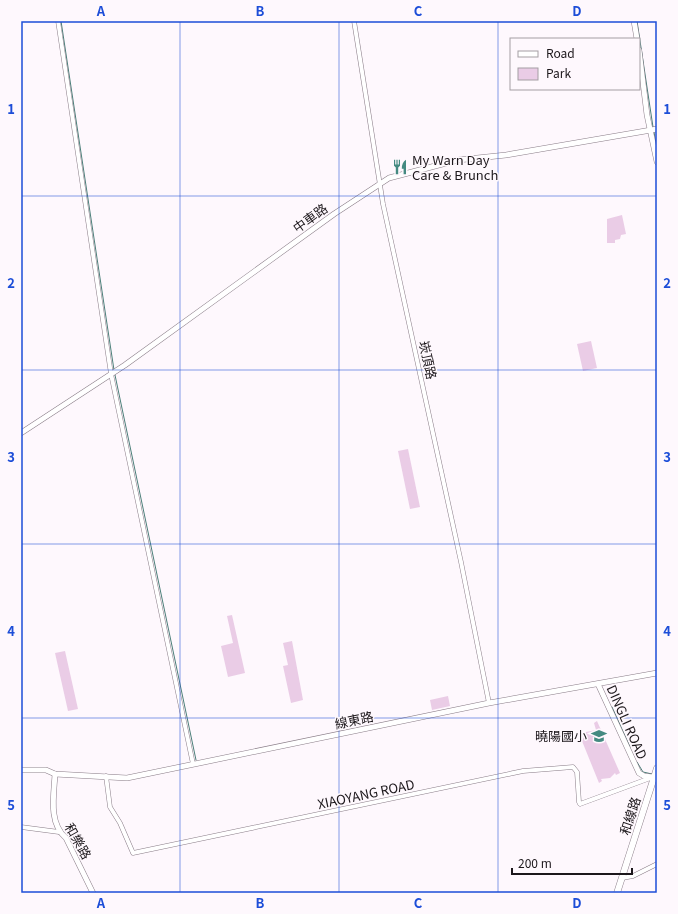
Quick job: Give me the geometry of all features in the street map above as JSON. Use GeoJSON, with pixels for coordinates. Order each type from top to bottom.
{"type":"FeatureCollection","features":[{"type":"Feature","properties":{"kind":"main road","name":"和線路"},"geometry":{"type":"LineString","coordinates":[[617,893],[657,768]]}},
{"type":"Feature","properties":{"kind":"street"},"geometry":{"type":"LineString","coordinates":[[58,21],[111,374],[194,764]]}},
{"type":"Feature","properties":{"kind":"street","name":"崁頂路"},"geometry":{"type":"LineString","coordinates":[[354,21],[379,183],[458,546],[489,703]]}},
{"type":"Feature","properties":{"kind":"street"},"geometry":{"type":"LineString","coordinates":[[634,21],[637,38]]}},
{"type":"Feature","properties":{"kind":"street"},"geometry":{"type":"LineString","coordinates":[[640,57],[650,130],[657,162]]}},
{"type":"Feature","properties":{"kind":"street","name":"中車路"},"geometry":{"type":"LineString","coordinates":[[21,433],[111,374],[379,183],[389,178],[458,160],[506,156],[657,129]]}},
{"type":"Feature","properties":{"kind":"street","name":"線東路"},"geometry":{"type":"LineString","coordinates":[[21,770],[46,770],[55,774],[127,778],[489,703],[657,673]]}},
{"type":"Feature","properties":{"kind":"street","name":"DINGLI ROAD"},"geometry":{"type":"LineString","coordinates":[[598,684],[639,774],[655,777]]}},
{"type":"Feature","properties":{"kind":"street","name":"XIAOYANG ROAD"},"geometry":{"type":"LineString","coordinates":[[106,776],[110,807],[120,823],[133,853],[523,771],[573,767],[577,772],[580,804],[655,777]]}},
{"type":"Feature","properties":{"kind":"street","name":"和樂路"},"geometry":{"type":"LineString","coordinates":[[55,774],[54,817],[59,832],[66,838],[93,893]]}},
{"type":"Feature","properties":{"kind":"street"},"geometry":{"type":"LineString","coordinates":[[21,827],[59,832]]}},
{"type":"Feature","properties":{"kind":"street"},"geometry":{"type":"LineString","coordinates":[[622,878],[633,876],[657,864]]}},
{"type":"Feature","properties":{"kind":"green space"},"geometry":{"type":"Polygon","coordinates":[[[622,215],[626,234],[621,235],[620,239],[615,240],[615,243],[607,243],[607,219],[622,215]]]}},
{"type":"Feature","properties":{"kind":"green space"},"geometry":{"type":"Polygon","coordinates":[[[591,341],[597,368],[583,371],[577,344],[591,341]]]}},
{"type":"Feature","properties":{"kind":"green space"},"geometry":{"type":"Polygon","coordinates":[[[408,449],[420,507],[410,509],[398,451],[408,449]]]}},
{"type":"Feature","properties":{"kind":"green space"},"geometry":{"type":"Polygon","coordinates":[[[232,615],[245,673],[228,677],[221,646],[233,643],[227,616],[232,615]]]}},
{"type":"Feature","properties":{"kind":"green space"},"geometry":{"type":"Polygon","coordinates":[[[292,641],[303,700],[291,703],[283,666],[288,665],[283,643],[292,641]]]}},
{"type":"Feature","properties":{"kind":"green space"},"geometry":{"type":"Polygon","coordinates":[[[65,651],[78,709],[68,711],[55,653],[65,651]]]}},
{"type":"Feature","properties":{"kind":"green space"},"geometry":{"type":"Polygon","coordinates":[[[448,696],[450,706],[432,710],[430,700],[448,696]]]}},
{"type":"Feature","properties":{"kind":"green space"},"geometry":{"type":"Polygon","coordinates":[[[597,721],[620,773],[616,775],[615,773],[610,778],[601,779],[602,781],[599,783],[582,741],[586,732],[596,730],[594,723],[597,721]]]}},
{"type":"Feature","properties":{"kind":"waterway"},"geometry":{"type":"LineString","coordinates":[[61,21],[114,370]]}},
{"type":"Feature","properties":{"kind":"waterway"},"geometry":{"type":"LineString","coordinates":[[637,21],[640,38]]}},
{"type":"Feature","properties":{"kind":"waterway"},"geometry":{"type":"LineString","coordinates":[[640,41],[653,127]]}},
{"type":"Feature","properties":{"kind":"waterway"},"geometry":{"type":"LineString","coordinates":[[654,132],[657,149]]}},
{"type":"Feature","properties":{"kind":"waterway"},"geometry":{"type":"LineString","coordinates":[[115,375],[196,760]]}},
{"type":"Feature","properties":{"kind":"waterway"},"geometry":{"type":"LineString","coordinates":[[612,707],[630,747]]}},
{"type":"Feature","properties":{"kind":"waterway"},"geometry":{"type":"LineString","coordinates":[[637,762],[643,772],[652,774]]}},
{"type":"Feature","properties":{"kind":"place","name":"My Warn Day Care & Brunch"},"geometry":{"type":"Point","coordinates":[400,167]}},
{"type":"Feature","properties":{"kind":"place","name":"曉陽國小"},"geometry":{"type":"Point","coordinates":[599,736]}}]}
